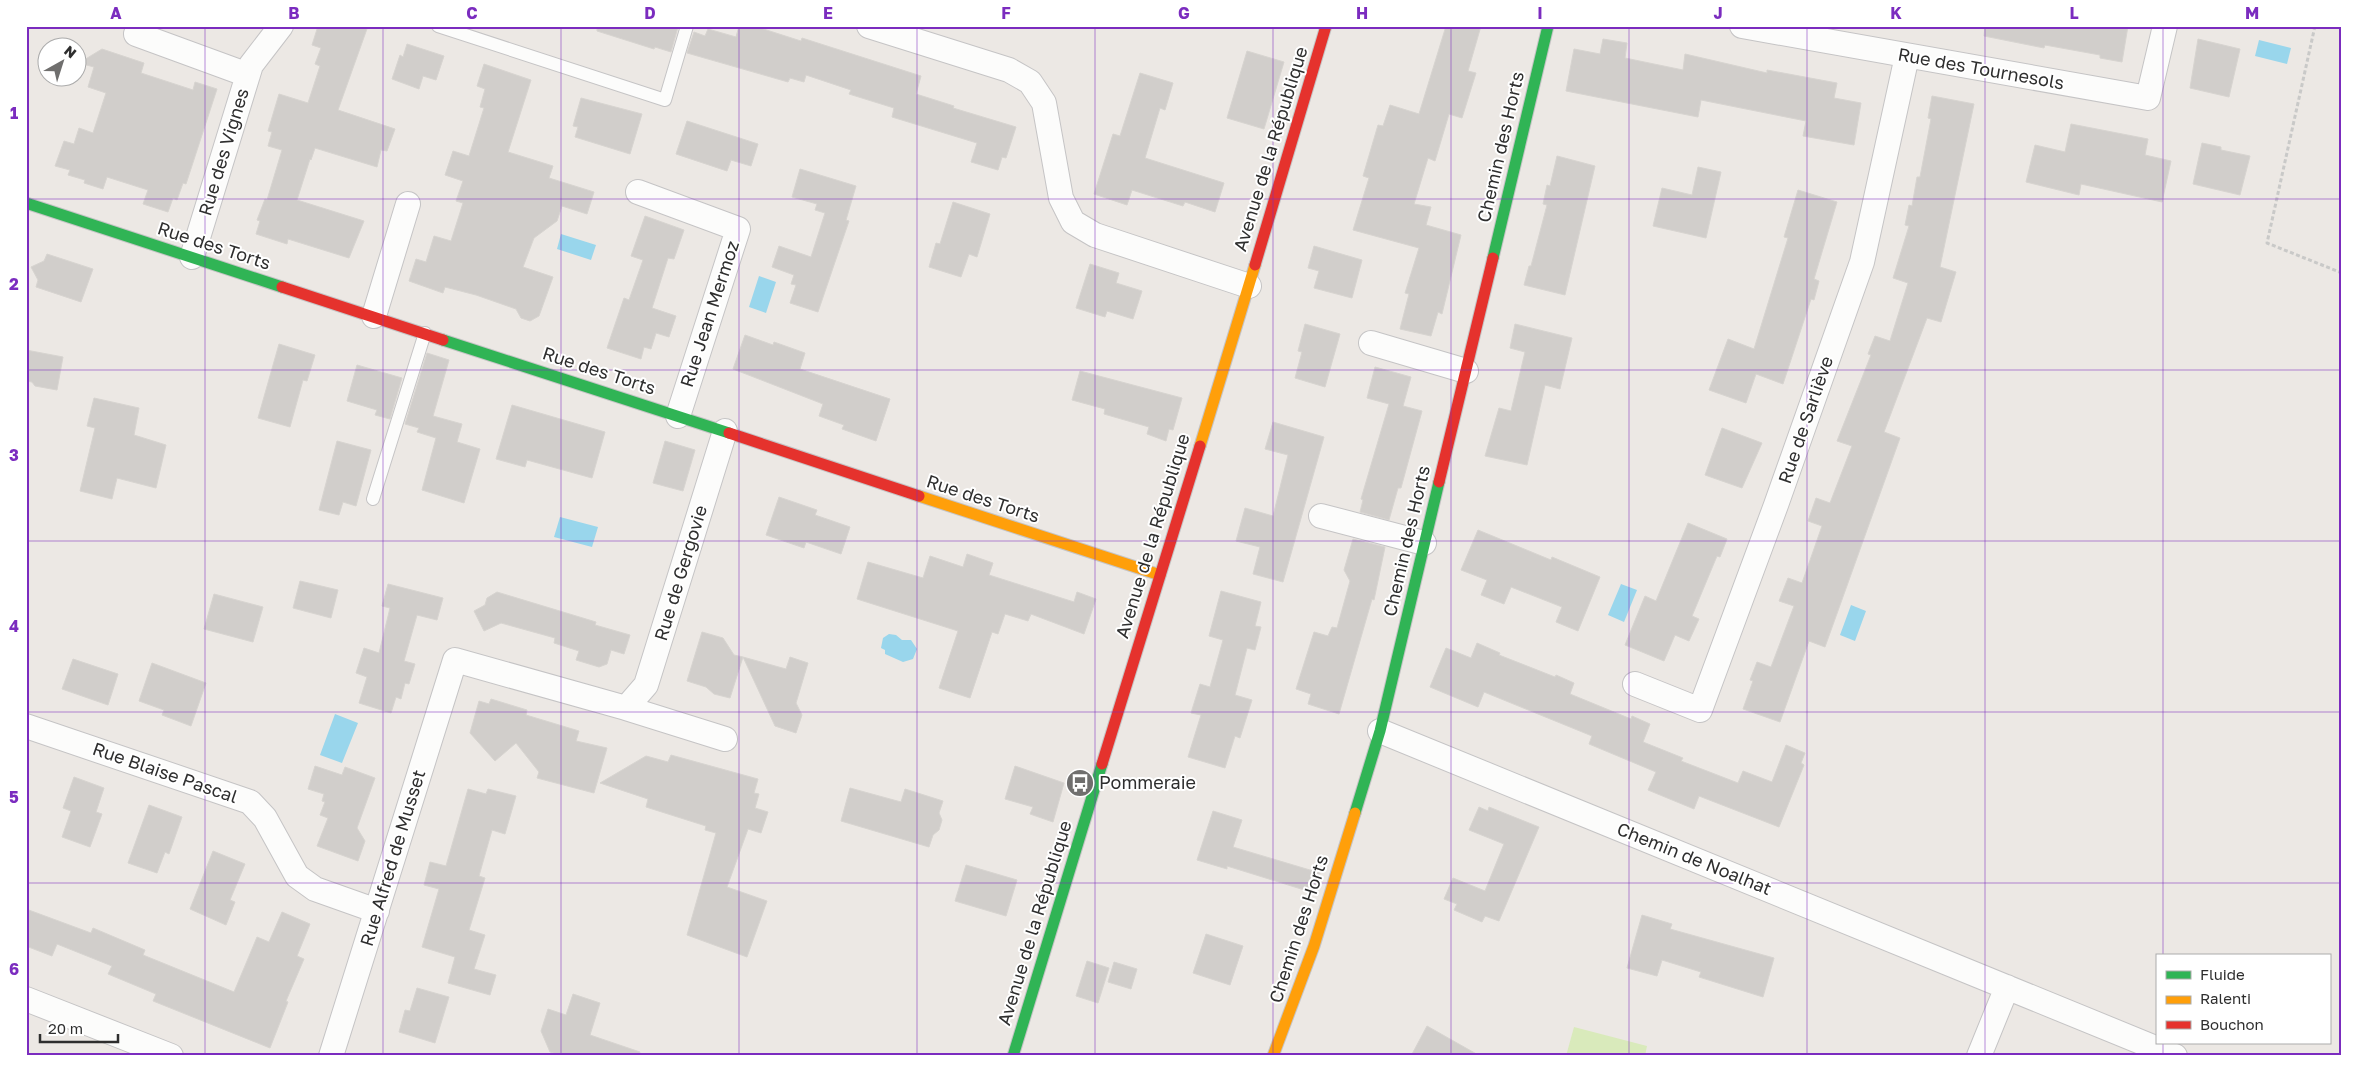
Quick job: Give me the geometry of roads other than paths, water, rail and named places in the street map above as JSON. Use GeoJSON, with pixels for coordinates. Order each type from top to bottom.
{"type":"FeatureCollection","features":[{"type":"Feature","properties":{"kind":"street","name":"Rue des Vignes"},"geometry":{"type":"LineString","coordinates":[[192,257],[251,65],[281,26]]}},
{"type":"Feature","properties":{"kind":"street"},"geometry":{"type":"LineString","coordinates":[[869,26],[1009,70],[1030,82],[1044,103],[1061,198],[1073,222],[1095,235],[1248,286]]}},
{"type":"Feature","properties":{"kind":"street","name":"Avenue de la République"},"geometry":{"type":"LineString","coordinates":[[1013,1056],[1326,26]]}},
{"type":"Feature","properties":{"kind":"street","name":"Chemin des Horts"},"geometry":{"type":"LineString","coordinates":[[1273,1056],[1314,946],[1380,732],[1548,26]]}},
{"type":"Feature","properties":{"kind":"street","name":"Rue des Tournesols"},"geometry":{"type":"LineString","coordinates":[[1742,26],[2148,98],[2165,26]]}},
{"type":"Feature","properties":{"kind":"street","name":"Rue des Vignes"},"geometry":{"type":"LineString","coordinates":[[136,34],[248,75]]}},
{"type":"Feature","properties":{"kind":"street","name":"Rue de Sarliève"},"geometry":{"type":"LineString","coordinates":[[1635,684],[1700,710],[1773,514],[1862,262],[1907,56]]}},
{"type":"Feature","properties":{"kind":"street","name":"Rue Jean Mermoz"},"geometry":{"type":"LineString","coordinates":[[638,192],[738,229],[678,416]]}},
{"type":"Feature","properties":{"kind":"street","name":"Rue des Torts"},"geometry":{"type":"LineString","coordinates":[[26,203],[724,431],[1160,576]]}},
{"type":"Feature","properties":{"kind":"street"},"geometry":{"type":"LineString","coordinates":[[374,316],[408,204]]}},
{"type":"Feature","properties":{"kind":"street"},"geometry":{"type":"LineString","coordinates":[[1371,343],[1466,371]]}},
{"type":"Feature","properties":{"kind":"street","name":"Rue de Gergovie"},"geometry":{"type":"LineString","coordinates":[[626,708],[646,685],[724,431]]}},
{"type":"Feature","properties":{"kind":"street"},"geometry":{"type":"LineString","coordinates":[[1321,516],[1424,544]]}},
{"type":"Feature","properties":{"kind":"street","name":"Rue Alfred de Musset"},"geometry":{"type":"LineString","coordinates":[[331,1056],[454,660],[626,708]]}},
{"type":"Feature","properties":{"kind":"street"},"geometry":{"type":"LineString","coordinates":[[626,708],[724,739]]}},
{"type":"Feature","properties":{"kind":"street","name":"Rue Blaise Pascal"},"geometry":{"type":"LineString","coordinates":[[26,726],[250,802],[265,818],[297,876],[315,888],[377,911]]}},
{"type":"Feature","properties":{"kind":"street","name":"Chemin de Noalhat"},"geometry":{"type":"LineString","coordinates":[[1380,732],[2175,1056]]}},
{"type":"Feature","properties":{"kind":"street"},"geometry":{"type":"LineString","coordinates":[[1980,1056],[2008,988]]}},
{"type":"Feature","properties":{"kind":"street"},"geometry":{"type":"LineString","coordinates":[[26,999],[119,1047],[171,1056]]}},
{"type":"Feature","properties":{"kind":"lane"},"geometry":{"type":"LineString","coordinates":[[438,26],[665,100],[687,26]]}},
{"type":"Feature","properties":{"kind":"lane"},"geometry":{"type":"LineString","coordinates":[[373,499],[425,333]]}},
{"type":"Feature","properties":{"kind":"water"},"geometry":{"type":"Polygon","coordinates":[[[2259,40],[2291,48],[2287,64],[2255,56],[2259,40]]]}},
{"type":"Feature","properties":{"kind":"water"},"geometry":{"type":"Polygon","coordinates":[[[561,234],[596,245],[591,260],[557,249],[561,234]]]}},
{"type":"Feature","properties":{"kind":"water"},"geometry":{"type":"Polygon","coordinates":[[[759,276],[776,282],[766,313],[749,307],[759,276]]]}},
{"type":"Feature","properties":{"kind":"water"},"geometry":{"type":"Polygon","coordinates":[[[560,517],[598,527],[592,547],[554,537],[560,517]]]}},
{"type":"Feature","properties":{"kind":"water"},"geometry":{"type":"Polygon","coordinates":[[[1621,584],[1637,590],[1624,622],[1608,615],[1621,584]]]}},
{"type":"Feature","properties":{"kind":"water"},"geometry":{"type":"Polygon","coordinates":[[[1851,605],[1866,611],[1855,641],[1840,635],[1851,605]]]}},
{"type":"Feature","properties":{"kind":"water"},"geometry":{"type":"Polygon","coordinates":[[[889,634],[896,635],[902,640],[911,640],[917,649],[913,659],[903,662],[885,654],[885,650],[881,648],[883,638],[889,634]]]}},
{"type":"Feature","properties":{"kind":"water"},"geometry":{"type":"Polygon","coordinates":[[[335,714],[358,723],[342,763],[320,755],[335,714]]]}},
{"type":"Feature","properties":{"kind":"place","name":"Pommeraie"},"geometry":{"type":"Point","coordinates":[1080,783]}}]}
